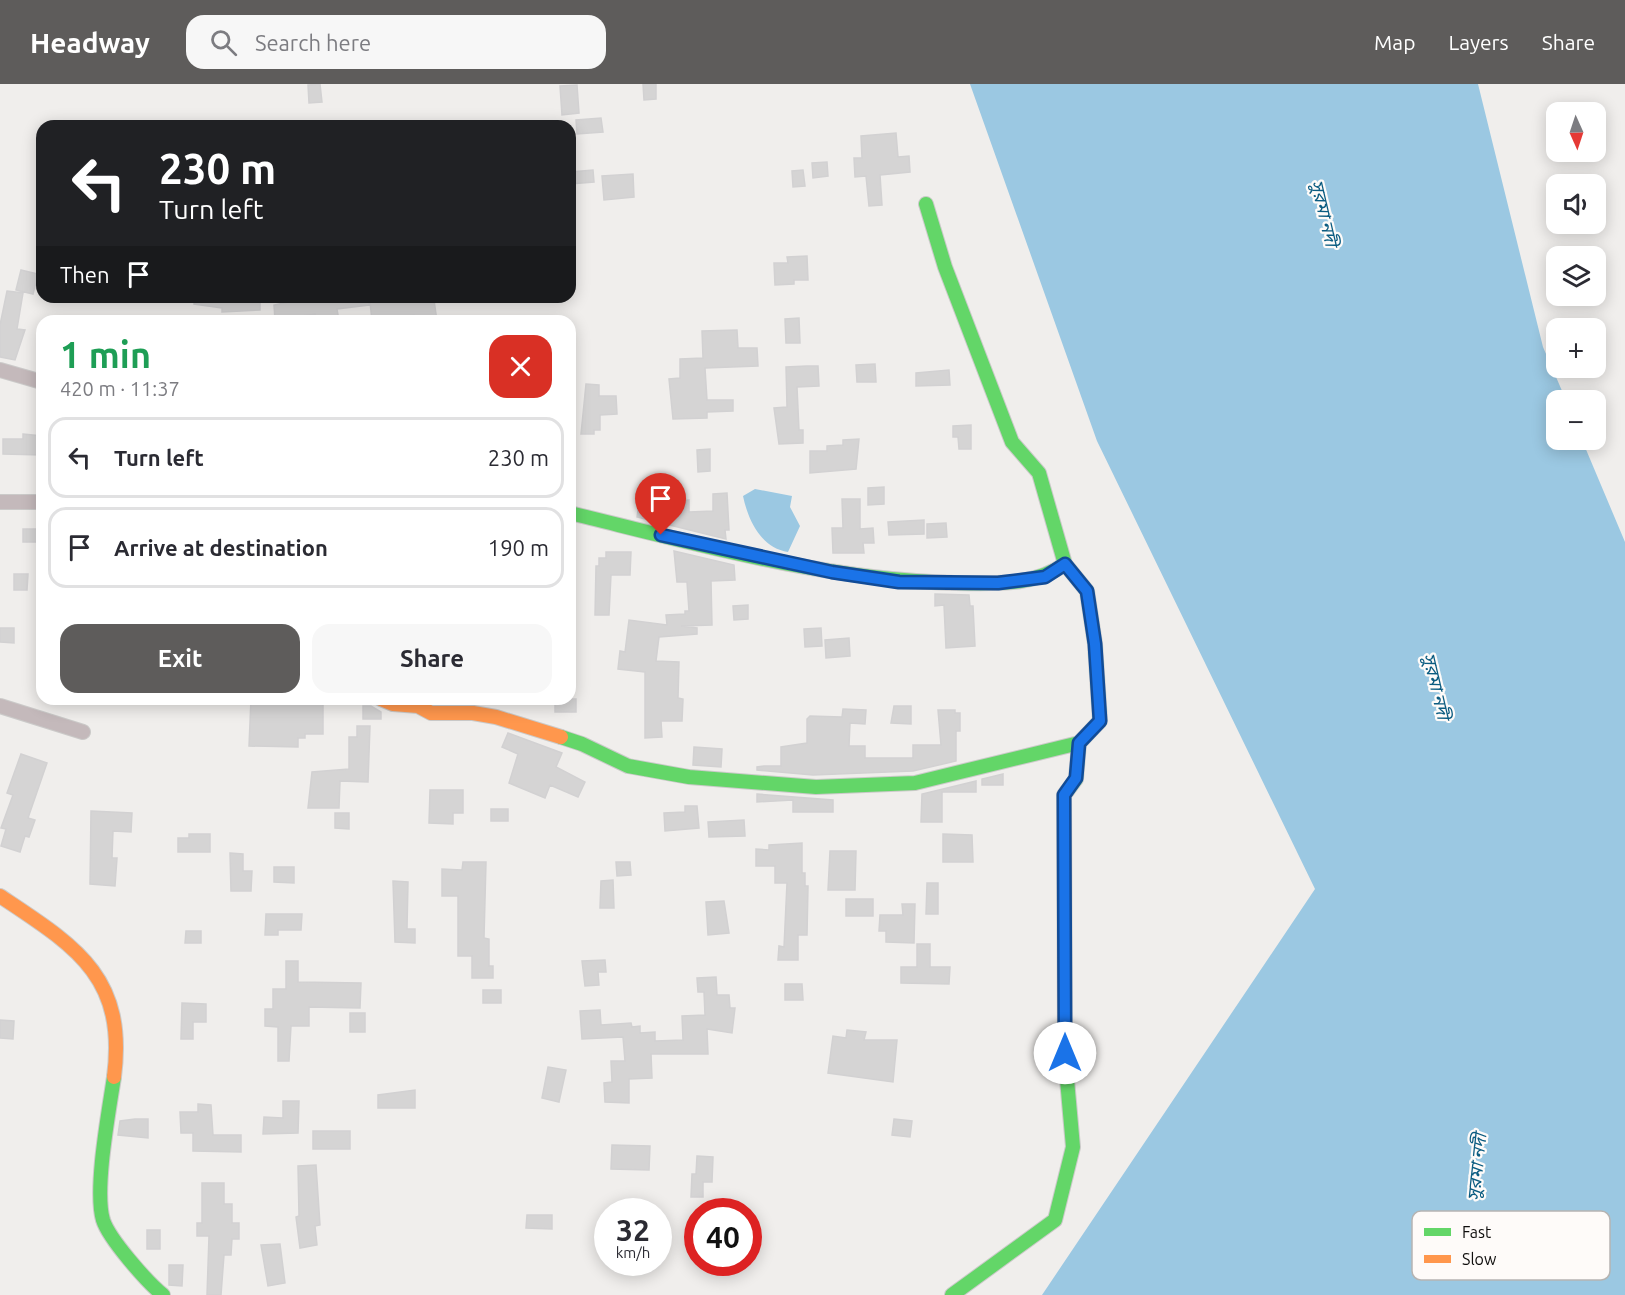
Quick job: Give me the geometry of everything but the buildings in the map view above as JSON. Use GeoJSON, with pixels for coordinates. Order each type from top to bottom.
{"type":"FeatureCollection","features":[{"type":"Feature","properties":{"kind":"street"},"geometry":{"type":"LineString","coordinates":[[406,705],[418,706],[431,713],[473,713],[496,717],[582,744],[628,766],[689,777],[816,787],[915,783],[1079,743],[1100,721],[1095,644],[1087,591],[1065,564],[1039,473],[1012,442],[945,267],[926,204]]}},
{"type":"Feature","properties":{"kind":"street"},"geometry":{"type":"LineString","coordinates":[[0,370],[36,380]]}},
{"type":"Feature","properties":{"kind":"street"},"geometry":{"type":"LineString","coordinates":[[0,502],[36,502]]}},
{"type":"Feature","properties":{"kind":"street"},"geometry":{"type":"LineString","coordinates":[[576,514],[684,541],[832,572],[899,582],[998,583],[1045,577],[1065,564]]}},
{"type":"Feature","properties":{"kind":"street"},"geometry":{"type":"LineString","coordinates":[[0,706],[83,732]]}},
{"type":"Feature","properties":{"kind":"street"},"geometry":{"type":"LineString","coordinates":[[952,1295],[1055,1220],[1073,1147],[1065,1053],[1064,795],[1076,778],[1079,743]]}},
{"type":"Feature","properties":{"kind":"street"},"geometry":{"type":"LineString","coordinates":[[0,896],[63,938],[95,973],[111,1002],[116,1059],[101,1176],[103,1220],[142,1277],[163,1295]]}},
{"type":"Feature","properties":{"kind":"water","name":"সুরমা নদী"},"geometry":{"type":"Polygon","coordinates":[[[970,84],[1478,84],[1546,354],[1546,378],[1556,378],[1562,390],[1546,390],[1546,450],[1586,450],[1625,542],[1625,1295],[1042,1295],[1315,889],[1097,441],[970,84]]]}},
{"type":"Feature","properties":{"kind":"water"},"geometry":{"type":"Polygon","coordinates":[[[755,489],[792,496],[790,507],[800,526],[788,552],[770,545],[757,532],[752,523],[743,496],[755,489]]]}},
{"type":"Feature","properties":{"kind":"traffic: fast"},"geometry":{"type":"LineString","coordinates":[[926,204],[945,267],[1012,442],[1039,473],[1065,564],[1087,591],[1095,644],[1100,721],[1079,743],[1076,779],[1067,791]]}},
{"type":"Feature","properties":{"kind":"traffic: fast"},"geometry":{"type":"LineString","coordinates":[[576,514],[713,548],[809,568],[906,580],[955,583],[1012,582],[1040,577],[1065,564]]}},
{"type":"Feature","properties":{"kind":"traffic: fast"},"geometry":{"type":"LineString","coordinates":[[561,737],[582,744],[628,766],[689,777],[816,787],[915,783],[1079,743]]}},
{"type":"Feature","properties":{"kind":"traffic: fast"},"geometry":{"type":"LineString","coordinates":[[952,1295],[1055,1220],[1073,1147],[1065,1057]]}},
{"type":"Feature","properties":{"kind":"traffic: fast"},"geometry":{"type":"LineString","coordinates":[[114,1077],[101,1170],[103,1220],[129,1260],[163,1295]]}},
{"type":"Feature","properties":{"kind":"traffic: slow"},"geometry":{"type":"LineString","coordinates":[[406,705],[418,706],[431,713],[473,713],[496,717],[561,737]]}},
{"type":"Feature","properties":{"kind":"traffic: slow"},"geometry":{"type":"LineString","coordinates":[[1065,1057],[1064,795],[1067,791]]}},
{"type":"Feature","properties":{"kind":"traffic: slow"},"geometry":{"type":"LineString","coordinates":[[0,896],[51,931],[90,967],[103,989],[112,1013],[116,1042],[114,1077]]}},
{"type":"Feature","properties":{"kind":"route"},"geometry":{"type":"LineString","coordinates":[[661,535],[832,572],[899,582],[998,583],[1045,577],[1065,564],[1087,591],[1095,644],[1100,721],[1079,743],[1076,778],[1064,795],[1065,1053]]}}]}
